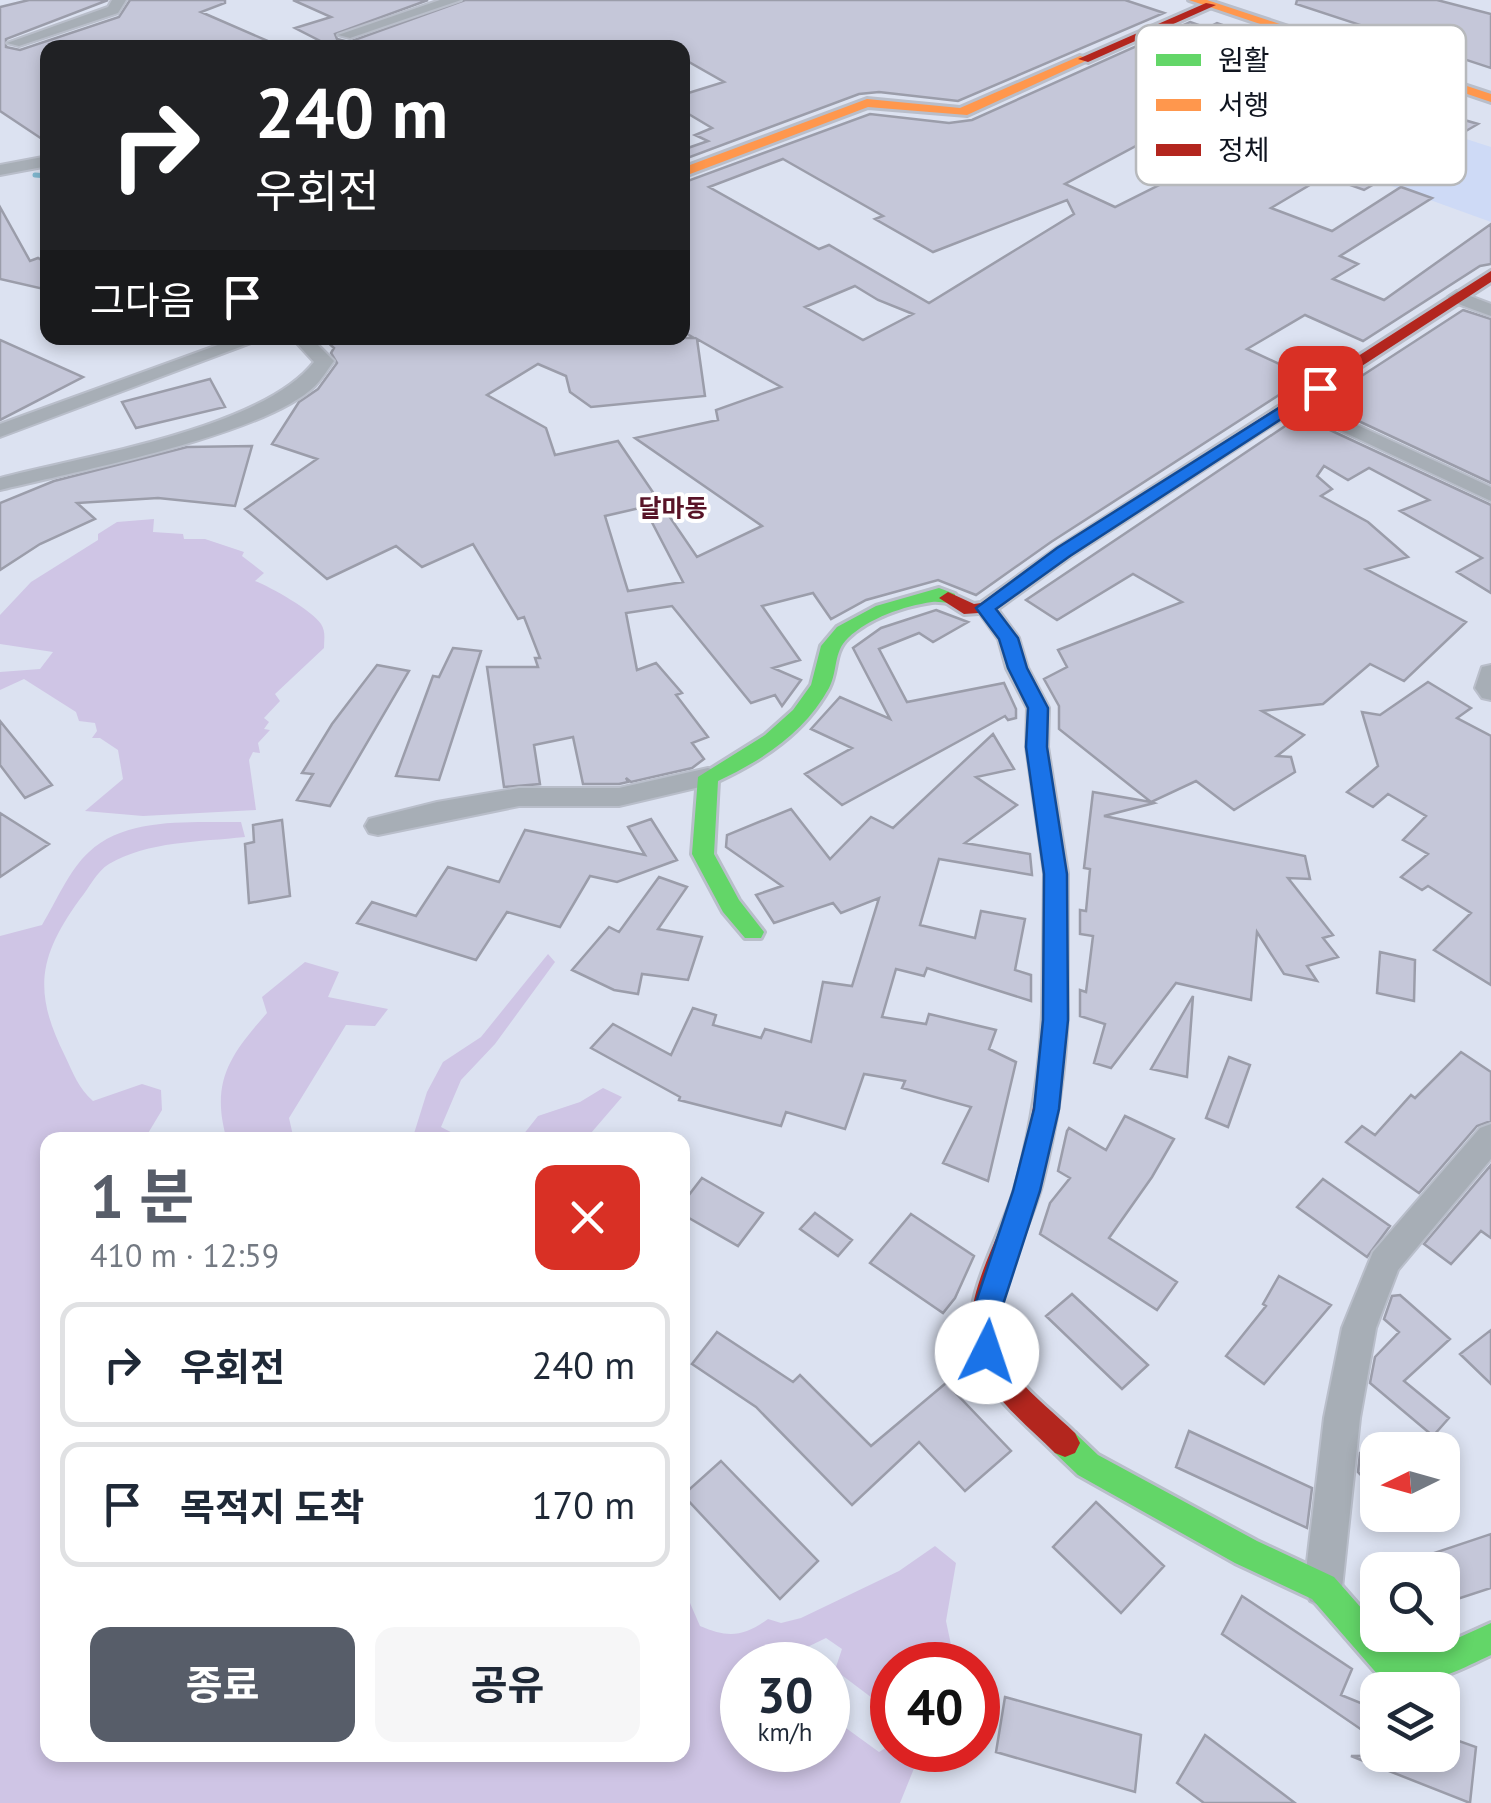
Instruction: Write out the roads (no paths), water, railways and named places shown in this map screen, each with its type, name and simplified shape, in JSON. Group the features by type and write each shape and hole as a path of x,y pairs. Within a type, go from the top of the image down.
{"street":[{"path":"14,43 113,10 118,0"},
{"path":"346,35 454,0"},
{"path":"1153,25 1203,2 1272,25"},
{"path":"690,170 866,103 889,102 930,114 962,112 1136,33"},
{"path":"1466,90 1491,98"},
{"path":"0,170 40,162"},
{"path":"378,826 519,797 619,797 708,777 752,757 821,685 828,651 836,639 884,612 939,594 971,610 986,608 1064,552 1491,275"},
{"path":"1458,297 1491,310"},
{"path":"0,431 235,345"},
{"path":"0,484 174,440 290,397 320,375 324,361 308,345"},
{"path":"1297,403 1491,495"},
{"path":"986,608 1008,638 1038,708 1037,747 1056,874 1056,1020 1046,1109 1026,1191 984,1320 987,1352 1014,1392 1088,1465 1199,1527 1323,1588 1390,1665 1430,1666 1491,1638"},
{"path":"1491,674 1491,692"},
{"path":"708,777 703,854 731,906 753,932"},
{"path":"1323,1588 1342,1418 1359,1328 1384,1262 1491,1136"}],"waterway":[{"path":"35,175 40,175"}],"district":[{"name":"달마동","path":"673,508"}]}
